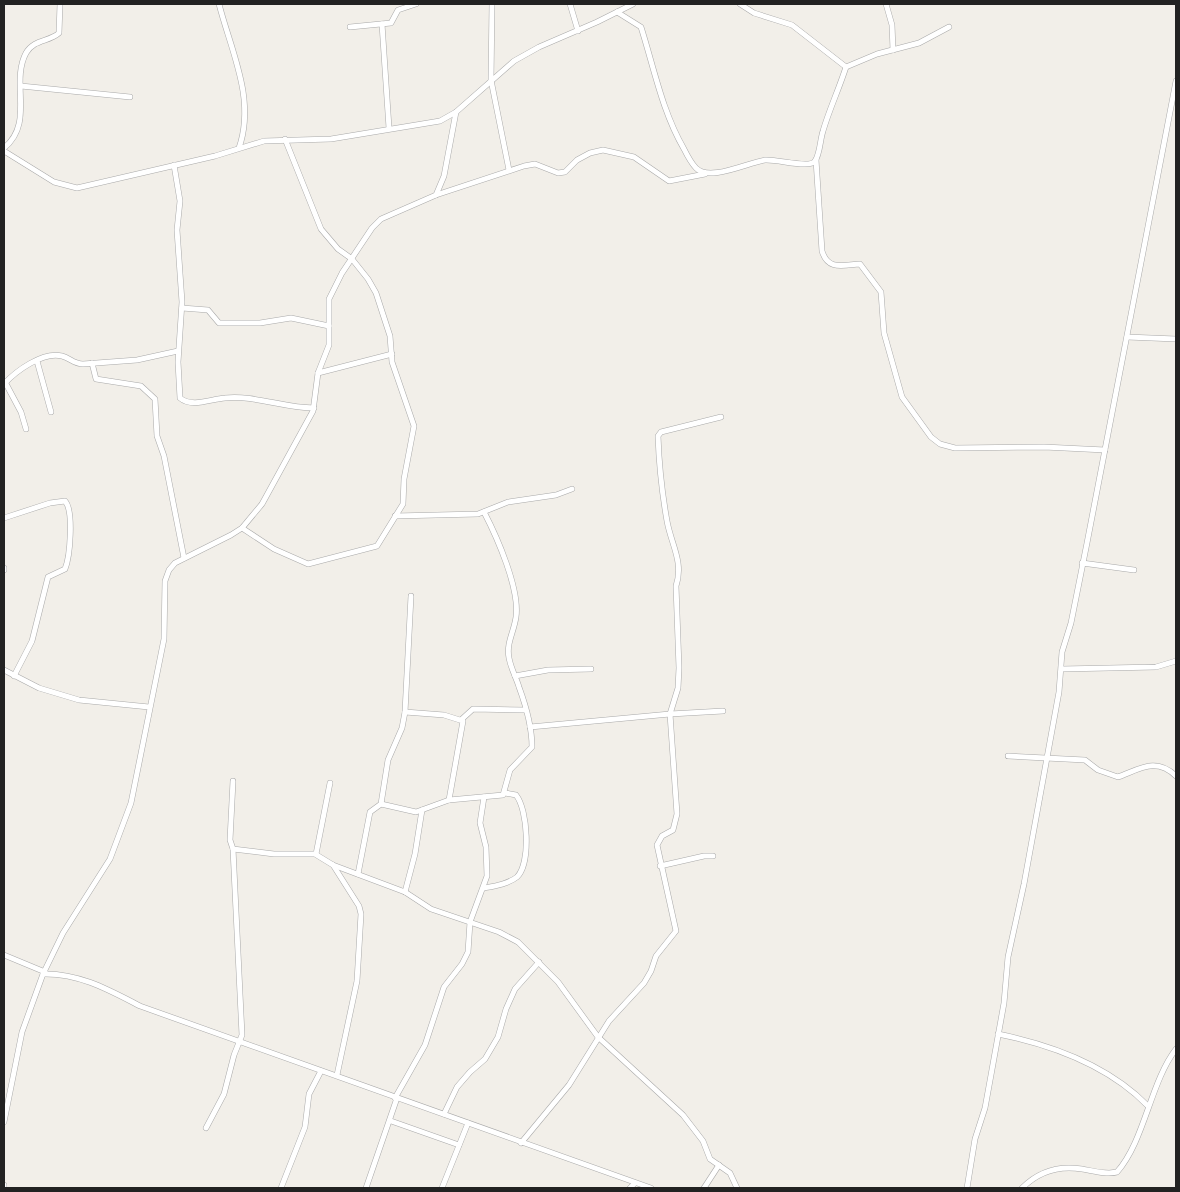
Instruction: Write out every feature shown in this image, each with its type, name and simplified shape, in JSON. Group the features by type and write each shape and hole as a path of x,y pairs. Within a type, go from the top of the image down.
{"street":[{"path":"60,4 59,33 39,41 26,52 22,64 18,125 10,143 4,150 54,182 77,188 215,156 239,148 285,139 331,139 440,121 456,112 514,61 539,46 578,31 633,4"},
{"path":"219,4 243,92 246,117 239,148"},
{"path":"350,27 392,22 398,10 416,4"},
{"path":"492,4 491,80 509,170"},
{"path":"570,4 578,31"},
{"path":"740,4 754,13 792,25 846,67"},
{"path":"886,4 892,25 893,50"},
{"path":"617,12 641,27 661,97 676,135 695,167 708,174"},
{"path":"382,24 389,128"},
{"path":"949,27 919,43 878,54 846,67 823,131 816,160 824,260 828,264 838,266 860,264 878,286 881,292 884,333 902,397 931,437 940,444 954,448 1028,446 1105,450"},
{"path":"967,1188 975,1139 985,1108 998,1034 1008,957 1048,758 1062,669 1062,652 1071,623 1176,81"},
{"path":"21,86 130,97"},
{"path":"436,195 444,176 456,112"},
{"path":"242,528 288,557 302,563 312,564 377,546 403,504 404,479 414,430 392,362 385,318 376,293 368,278 352,259 338,249 321,228 285,139"},
{"path":"4,1122 22,1032 44,973 52,953 110,859 120,837 131,803 164,639 165,581 173,565 242,528 262,504 295,441 310,419 314,408 318,372 329,345 329,299 342,273 372,228 381,219 436,195 509,170 535,164 558,173 564,172 577,160 590,153 603,150 634,157 669,181 715,174 740,165 768,160 783,160 808,166 816,160"},
{"path":"174,165 180,201 177,230 182,308 178,351 178,390 180,398 202,402 225,398 248,398 294,407 314,408"},
{"path":"182,308 208,310 219,323 260,323 299,318 329,326"},
{"path":"1127,336 1176,340"},
{"path":"26,429 21,412 4,383 20,368 60,355 75,363 92,363 137,360 178,351"},
{"path":"318,372 392,354"},
{"path":"37,361 51,412"},
{"path":"92,363 96,379 135,384 155,399 157,436 164,456 184,558"},
{"path":"521,1143 568,1085 608,1021 644,983 651,971 656,956 676,931 660,866 658,840 673,830 677,814 670,714 678,688 676,586 680,575 675,547 667,524 658,436 661,432 721,417"},
{"path":"395,516 472,515 508,502 556,495 572,489"},
{"path":"4,518 50,502 64,501 68,505 70,529 68,563 65,570 48,577 32,641 14,676"},
{"path":"484,512 503,554 516,607 516,618 508,643 510,662 526,710 532,747 510,770 505,793"},
{"path":"1082,563 1134,570"},
{"path":"358,874 370,812 381,804 388,760 402,728 405,712 412,596"},
{"path":"1062,669 1156,667 1176,661"},
{"path":"515,676 548,670 591,669"},
{"path":"4,670 39,688 79,700 149,706"},
{"path":"462,719 472,710 526,710"},
{"path":"530,727 723,711"},
{"path":"405,712 444,715 462,719"},
{"path":"449,800 464,723 462,719"},
{"path":"1008,756 1085,760 1098,770 1118,776 1142,766 1156,764 1165,767 1176,776"},
{"path":"206,1128 224,1094 238,1041 242,1035 233,849 230,840 233,781"},
{"path":"316,854 330,784"},
{"path":"381,804 409,812 422,810 449,800 500,796 505,793 516,795 519,800 526,837 522,868 511,881 484,888"},
{"path":"366,1188 391,1121 396,1098 425,1045 444,987 466,958 470,922 487,876 486,847 480,823 484,797"},
{"path":"405,892 415,854 422,810"},
{"path":"233,849 274,854 316,854 333,865 405,892 431,909 499,932 518,942 558,982 598,1037 683,1115 700,1135 710,1159 730,1173 738,1188"},
{"path":"660,866 704,856 713,856"},
{"path":"333,865 359,906 361,914 357,981 336,1075"},
{"path":"4,955 44,973 78,978 104,988 140,1006 651,1188"},
{"path":"444,1114 458,1087 470,1072 485,1059 498,1038 506,1009 515,989 539,962"},
{"path":"998,1034 1035,1042 1099,1069 1134,1093 1148,1106"},
{"path":"1022,1188 1037,1175 1054,1169 1068,1167 1103,1173 1117,1172 1132,1146 1148,1106 1176,1049"},
{"path":"280,1188 305,1127 310,1094 321,1072"},
{"path":"391,1121 459,1145"},
{"path":"442,1188 468,1123"},
{"path":"704,1188 719,1165"},
{"path":"630,1188 635,1183"}]}
